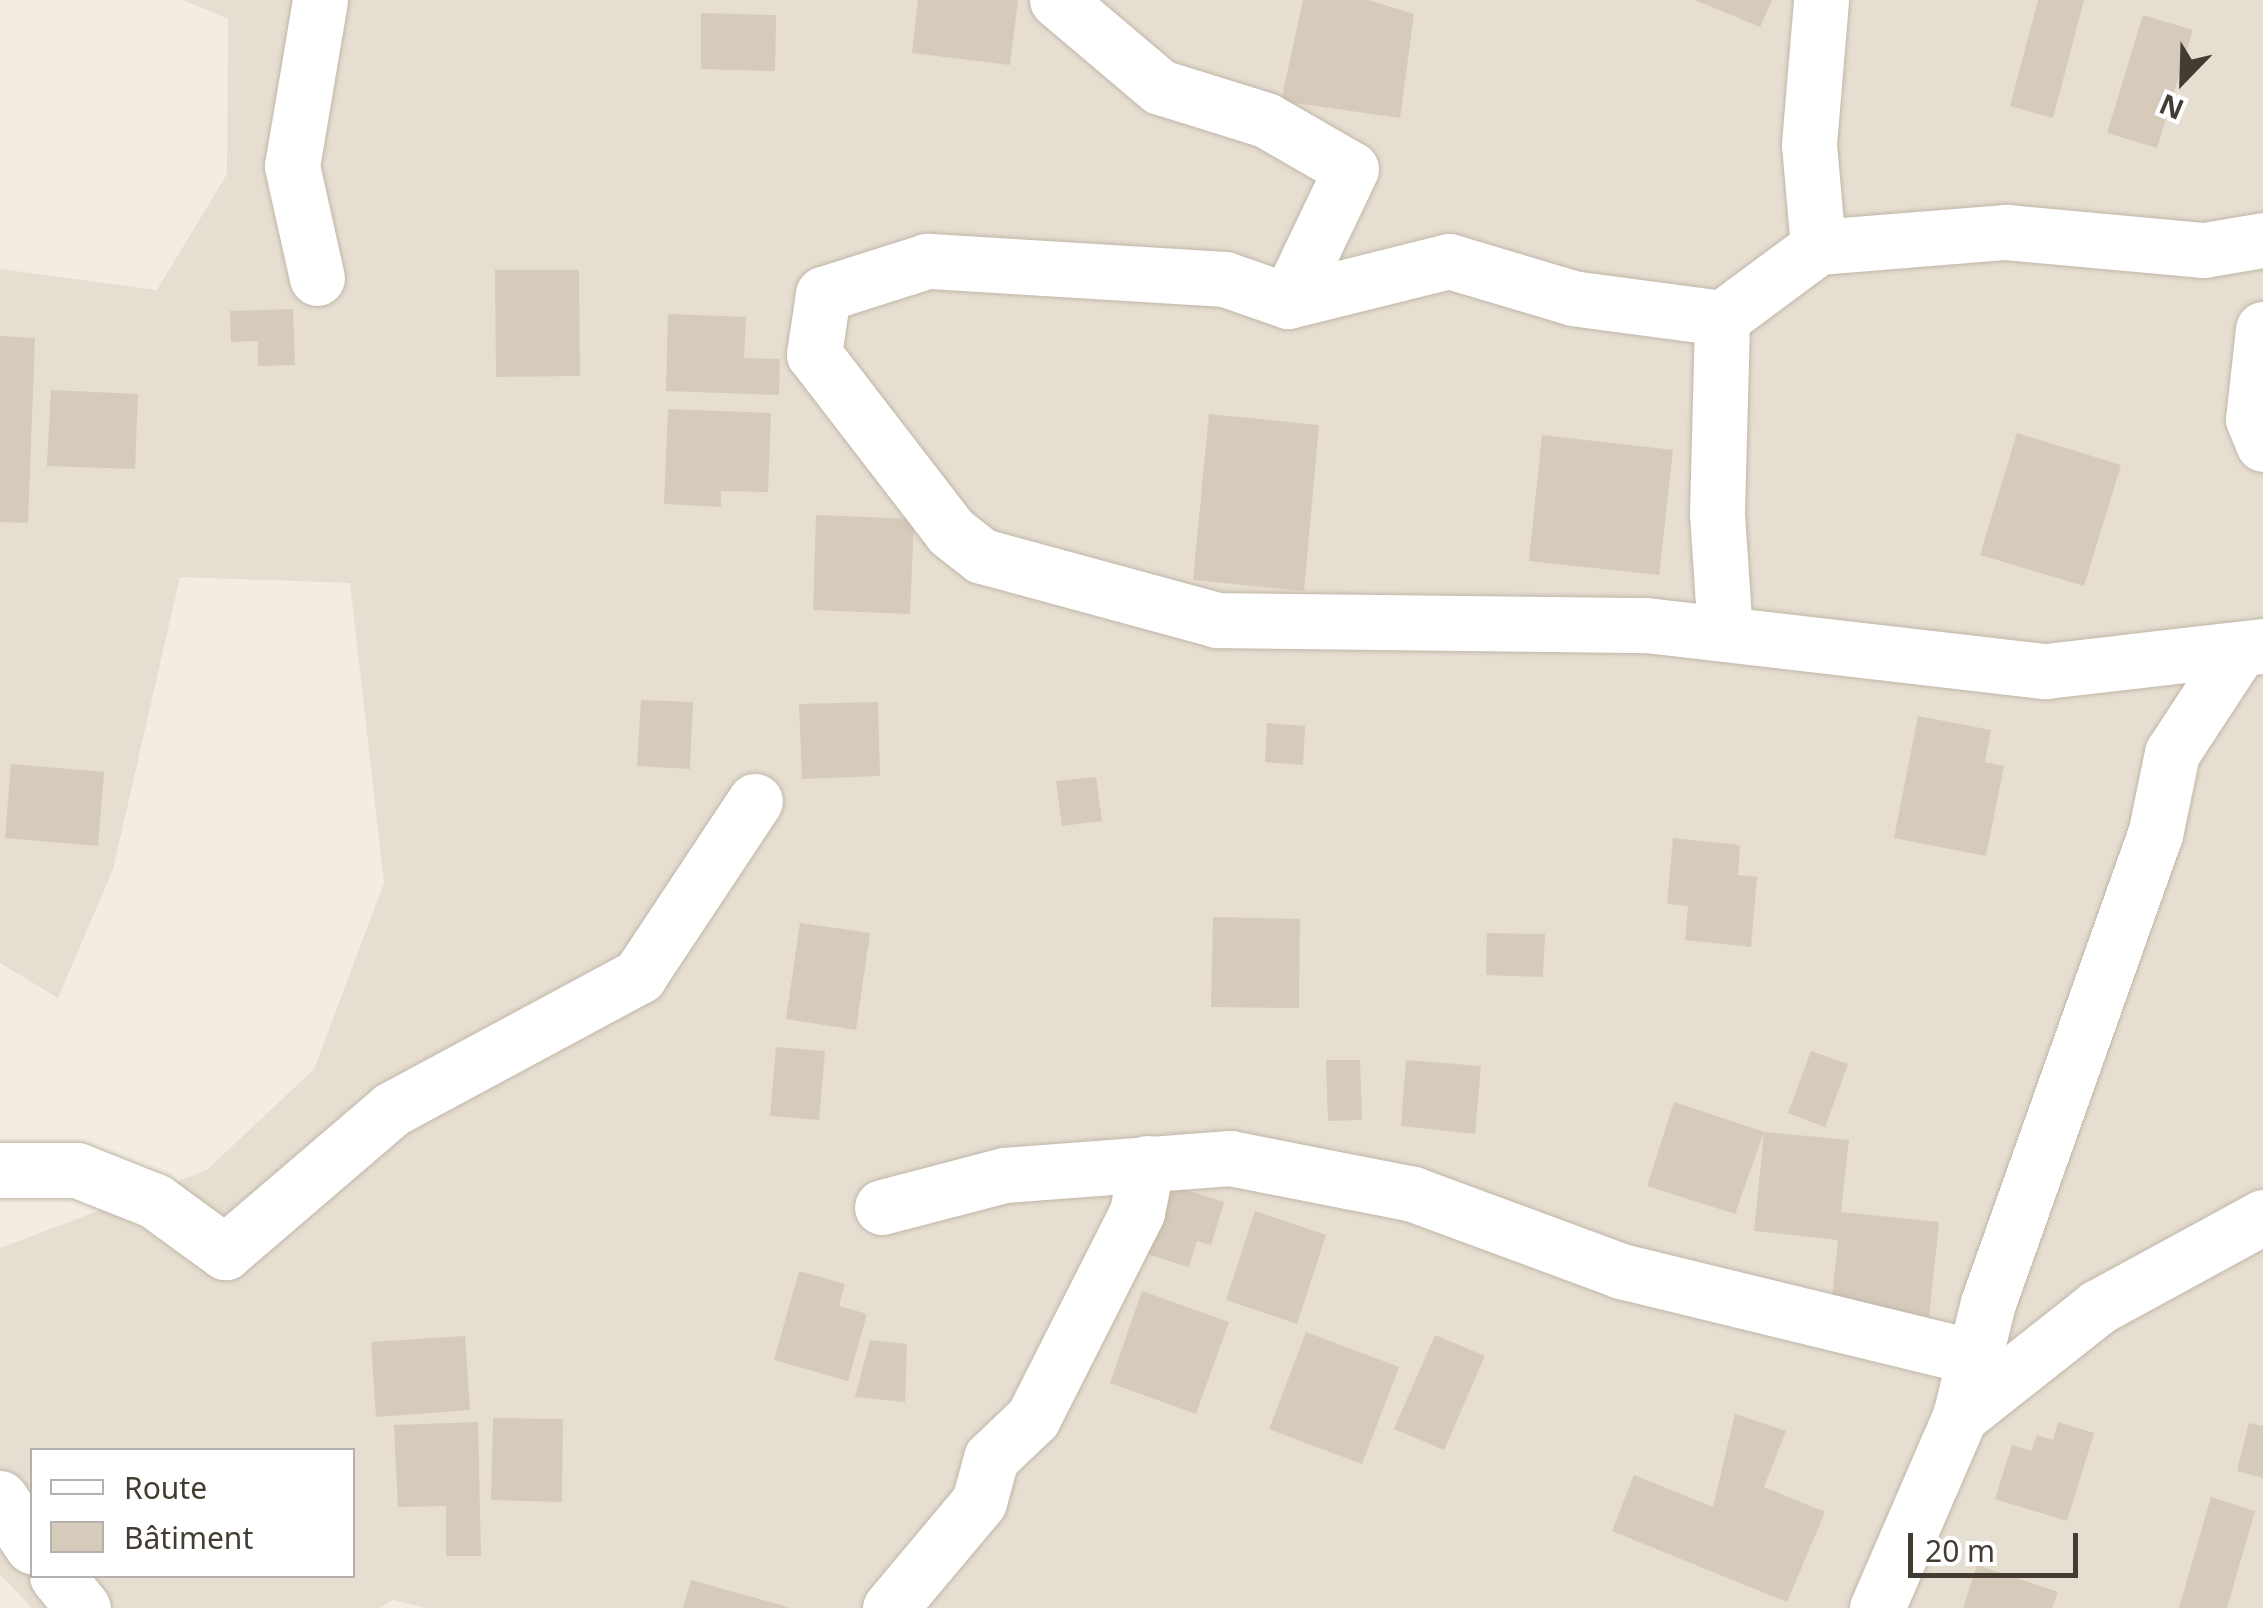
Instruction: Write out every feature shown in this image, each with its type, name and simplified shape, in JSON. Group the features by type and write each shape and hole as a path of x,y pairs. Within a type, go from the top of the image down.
{"street":[{"path":"317,278 292,166 320,0"},
{"path":"1057,0 1160,87 1266,120 1352,169 1288,301"},
{"path":"1818,247 1809,144 1821,0"},
{"path":"2252,647 2046,671 1725,634 1217,620 982,556 951,532 814,354 823,294 927,262 1225,279 1288,301 1450,261 1573,298 1722,318 1818,247 2006,232 2204,250 2263,240"},
{"path":"1722,318 1716,512 1725,634"},
{"path":"2263,329 2253,418 2263,444"},
{"path":"1877,1608 1960,1416 1974,1357 2155,835 2172,753 2252,647"},
{"path":"0,1170 77,1170 155,1201 225,1252 392,1109 639,976 755,801"},
{"path":"882,1206 1004,1175 1230,1158 1413,1194 1622,1271 1974,1357"},
{"path":"890,1608 979,1502 992,1458 1052,1385 1136,1212 1147,1163"},
{"path":"1960,1416 2098,1306 2263,1217"},
{"path":"58,1578 83,1608"}],"shaded area":[{"path":"183,0 2263,0 2263,1608 425,1608 393,1600 379,1608 32,1608 0,1574 0,1248 207,1170 314,1069 384,883 350,583 180,577 113,869 58,998 0,963 0,269 157,290 227,174 228,19"}],"building":[{"path":"918,0 1018,0 1010,65 912,53"},
{"path":"1303,0 1368,0 1414,14 1400,118 1281,101"},
{"path":"1695,0 1772,0 1760,27"},
{"path":"2038,0 2084,0 2053,118 2010,106"},
{"path":"701,13 776,15 775,71 701,69"},
{"path":"2143,15 2193,30 2157,148 2107,133"},
{"path":"495,270 579,270 580,376 496,377"},
{"path":"293,309 295,365 258,366 258,341 231,342 230,311"},
{"path":"668,314 746,317 744,358 780,359 779,395 666,391"},
{"path":"0,336 35,338 28,523 0,522"},
{"path":"51,390 138,394 135,469 47,466"},
{"path":"668,409 771,413 768,492 721,491 721,507 664,504"},
{"path":"1209,414 1319,425 1304,591 1193,580"},
{"path":"2017,433 2121,465 2084,586 1980,555"},
{"path":"1542,435 1673,450 1659,575 1529,561"},
{"path":"816,515 914,519 910,614 813,610"},
{"path":"641,700 693,702 690,769 637,766"},
{"path":"878,702 880,776 802,779 799,704"},
{"path":"1918,716 1991,730 1985,762 2004,766 1986,856 1894,838"},
{"path":"1267,723 1305,726 1303,765 1265,762"},
{"path":"11,764 104,772 98,846 5,838"},
{"path":"1096,777 1102,821 1062,826 1056,781"},
{"path":"1673,838 1740,845 1738,875 1757,877 1751,947 1685,940 1688,906 1667,904"},
{"path":"1213,917 1300,919 1299,1008 1211,1007"},
{"path":"800,923 870,933 856,1030 786,1019"},
{"path":"1487,933 1545,934 1543,977 1486,975"},
{"path":"776,1047 825,1051 819,1120 770,1116"},
{"path":"1811,1051 1848,1064 1825,1127 1788,1113"},
{"path":"1326,1060 1360,1060 1362,1120 1328,1121"},
{"path":"1406,1060 1481,1066 1475,1134 1401,1126"},
{"path":"1674,1102 1764,1132 1735,1214 1647,1186"},
{"path":"1764,1132 1849,1140 1841,1212 1939,1222 1928,1328 1830,1318 1838,1240 1754,1231"},
{"path":"1164,1183 1224,1202 1211,1245 1197,1241 1189,1267 1143,1253"},
{"path":"1255,1211 1326,1235 1297,1324 1226,1300"},
{"path":"799,1271 845,1284 839,1306 867,1314 848,1381 774,1360"},
{"path":"1142,1291 1229,1322 1196,1414 1110,1383"},
{"path":"1306,1332 1399,1367 1362,1464 1269,1429"},
{"path":"1435,1335 1485,1356 1444,1450 1394,1429"},
{"path":"465,1336 470,1410 376,1417 371,1342"},
{"path":"870,1340 907,1344 905,1402 855,1397"},
{"path":"1735,1414 1786,1431 1764,1487 1825,1512 1787,1602 1612,1531 1634,1475 1713,1507"},
{"path":"493,1418 563,1419 562,1502 491,1500"},
{"path":"478,1422 481,1556 446,1556 446,1506 398,1507 394,1425"},
{"path":"2058,1422 2094,1433 2067,1521 1995,1499 2012,1445 2031,1451 2037,1435 2053,1440"},
{"path":"2249,1423 2263,1426 2263,1478 2237,1471"},
{"path":"2211,1497 2255,1511 2227,1608 2179,1608"},
{"path":"1977,1565 2058,1592 2052,1608 1963,1608"},
{"path":"691,1580 788,1607 683,1608"}]}
